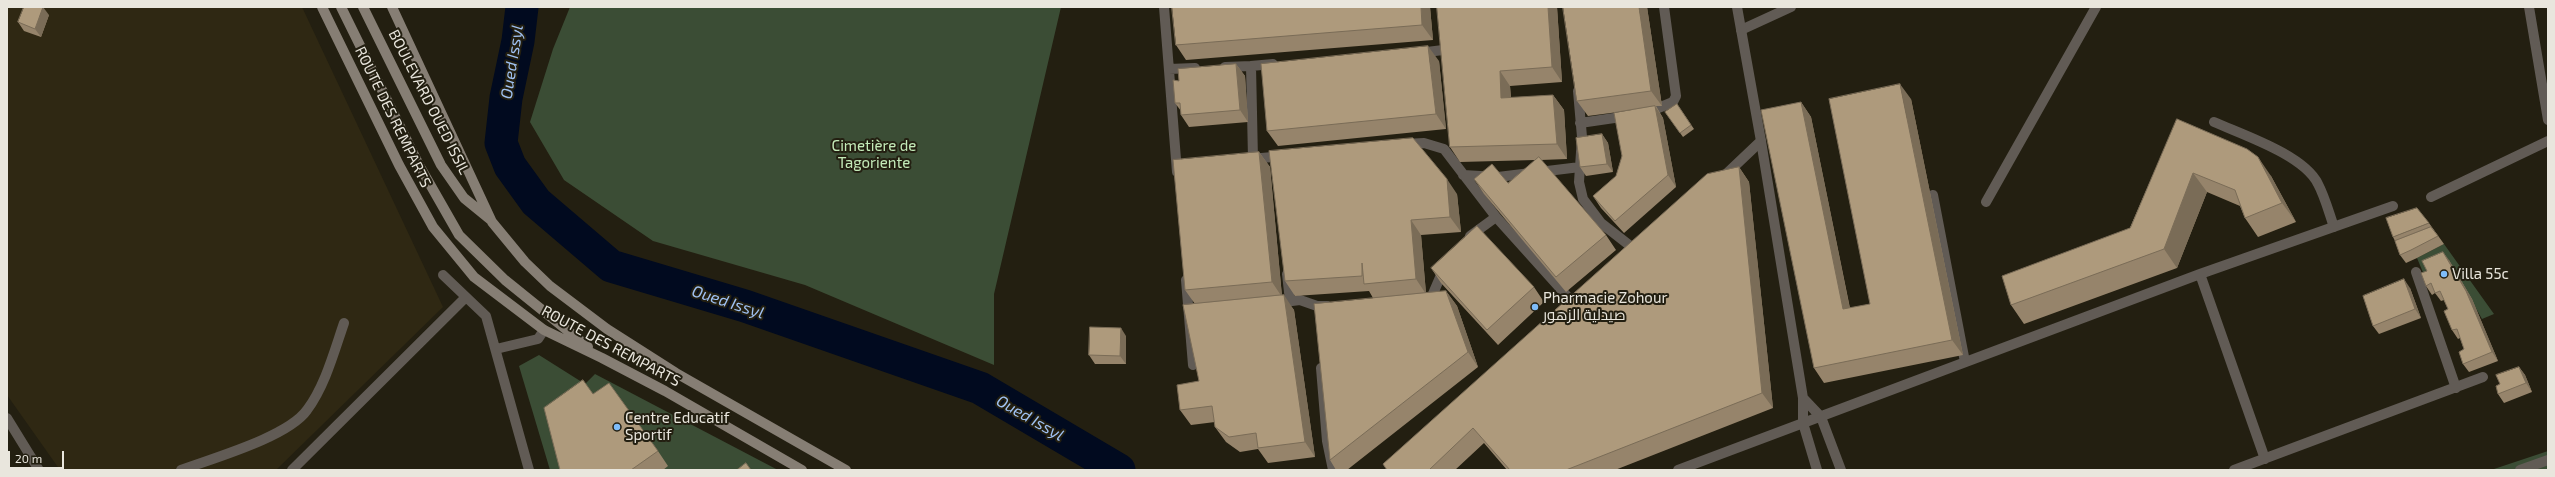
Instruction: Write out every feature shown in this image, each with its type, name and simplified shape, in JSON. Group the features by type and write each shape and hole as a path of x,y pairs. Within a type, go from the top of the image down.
{"main road":[{"name":"ROUTE DES REMPARTS","path":"322,7 399,165 433,228 474,277 544,330 602,358 802,470"},
{"path":"341,7 419,165 459,235 505,280 602,358"},
{"name":"BOULEVARD OUED ISSIL","path":"363,7 441,165 464,198 492,222"},
{"name":"ROUTE DES REMPARTS","path":"392,7 492,222 525,262 550,286 586,315 676,373 846,470"}],"street":[{"path":"1164,7 1169,69 1180,164 1178,180"},
{"path":"1580,123 1649,112 1673,102 1676,96 1664,7"},
{"path":"1737,7 1761,140 1803,398 1803,423 1817,470"},
{"path":"1741,30 1791,7"},
{"path":"1986,202 2096,7"},
{"path":"2529,7 2548,120"},
{"path":"1405,54 1443,50"},
{"path":"1169,69 1251,66 1282,63"},
{"path":"1251,66 1253,159"},
{"path":"1577,79 1580,123 1580,192 1589,209 1601,223 1635,255 1649,242"},
{"path":"2214,122 2279,152 2311,173 2318,184 2334,227"},
{"path":"1716,183 1761,140"},
{"path":"2431,196 2548,140"},
{"path":"1397,145 1424,143 1437,145 1450,155 1463,175 1496,217 1579,304 1566,315"},
{"path":"1272,156 1274,172"},
{"path":"1239,160 1272,156 1292,156"},
{"path":"1463,175 1498,177 1580,167"},
{"path":"1933,195 1965,362"},
{"path":"1678,470 2200,274 2393,206"},
{"path":"1462,243 1496,217"},
{"path":"1418,307 1427,304 1432,298 1449,257"},
{"path":"1285,263 1290,301"},
{"path":"1185,272 1193,315 1193,365"},
{"path":"2416,272 2456,388"},
{"path":"2200,274 2265,459"},
{"path":"443,275 486,316 529,470"},
{"path":"292,470 466,297"},
{"path":"1267,303 1300,300 1317,310 1338,306"},
{"path":"181,470 271,435 298,420 307,410 324,376 344,323"},
{"path":"496,349 538,339 544,330"},
{"path":"1320,361 1327,441 1333,470"},
{"path":"2234,470 2483,377"},
{"path":"1803,398 1821,416 1841,470"},
{"path":"7,418 39,470"},
{"path":"2520,470 2548,460"}],"shaded area":[{"path":"7,7 302,7 443,307 276,470 60,470 7,395"}],"green space":[{"name":"Cimetière de Tagoriente","path":"570,7 1061,7 994,294 994,365 805,285 653,241 564,180 530,122 553,49"},
{"path":"2444,244 2494,314 2482,319 2449,260 2427,282 2417,258"},
{"name":"Centre Educatif Sportif","path":"539,355 585,384 595,374 778,470 550,470 519,366"},
{"path":"2548,451 2548,470 2491,470"}],"building":[{"path":"24,7 43,7 35,29 18,22"},
{"path":"1172,7 1421,7 1422,25 1176,45"},
{"path":"1437,7 1548,7 1552,67 1500,71 1501,98 1553,95 1557,144 1450,147"},
{"path":"1563,7 1639,7 1651,91 1577,101"},
{"path":"1428,46 1436,114 1267,131 1261,64"},
{"path":"1236,64 1240,110 1181,115 1180,103 1175,103 1173,80 1179,81 1178,69"},
{"path":"1900,84 1952,340 1814,368 1761,110 1801,102 1843,309 1870,304 1829,99"},
{"path":"1677,104 1691,125 1680,133 1665,112"},
{"path":"1655,106 1668,175 1615,221 1593,196 1616,176 1622,156 1614,113"},
{"path":"2177,119 2247,149 2258,157 2282,203 2245,218 2235,190 2193,173 2164,249 2011,305 2002,276 2130,228"},
{"path":"1602,134 1607,164 1580,167 1576,138"},
{"path":"1413,138 1447,179 1450,217 1411,220 1416,279 1364,284 1362,263 1362,276 1285,281 1269,151"},
{"path":"1259,152 1272,282 1185,290 1173,160"},
{"path":"1539,157 1606,235 1556,277 1474,179 1492,164 1508,183"},
{"path":"1739,167 1762,393 1566,470 1510,470 1473,428 1429,470 1387,470 1383,464 1707,174"},
{"path":"2417,208 2429,223 2393,237 2386,218"},
{"path":"1477,226 1534,287 1487,330 1431,268"},
{"path":"2431,227 2438,236 2400,255 2395,241"},
{"path":"2443,252 2466,291 2492,352 2463,364 2459,352 2464,349 2457,329 2452,330 2444,311 2448,309 2440,291 2435,293 2431,283 2426,286 2421,273 2427,271 2422,261"},
{"path":"2404,279 2415,309 2373,326 2363,296"},
{"path":"1446,291 1468,352 1330,460 1314,304"},
{"path":"1284,295 1305,442 1258,448 1256,433 1229,437 1215,427 1212,406 1180,410 1177,385 1199,381 1183,305"},
{"path":"1090,327 1121,328 1120,356 1089,355"},
{"path":"2519,367 2526,383 2498,394 2496,386 2500,384 2496,375"},
{"path":"583,380 593,394 609,383 658,451 631,470 560,470 544,408"},
{"path":"746,463 751,470 737,470"}],"waterway":[{"name":"Oued Issyl","path":"522,7 518,41 506,98 501,143 510,166 536,202 611,266 745,306 980,388 1119,470"}],"place":[{"name":"Villa 55c","path":"2444,274"},
{"name":"Pharmacie Zohour صيدلية الزهور","path":"1535,307"},
{"name":"Centre Educatif Sportif","path":"617,427"}]}
